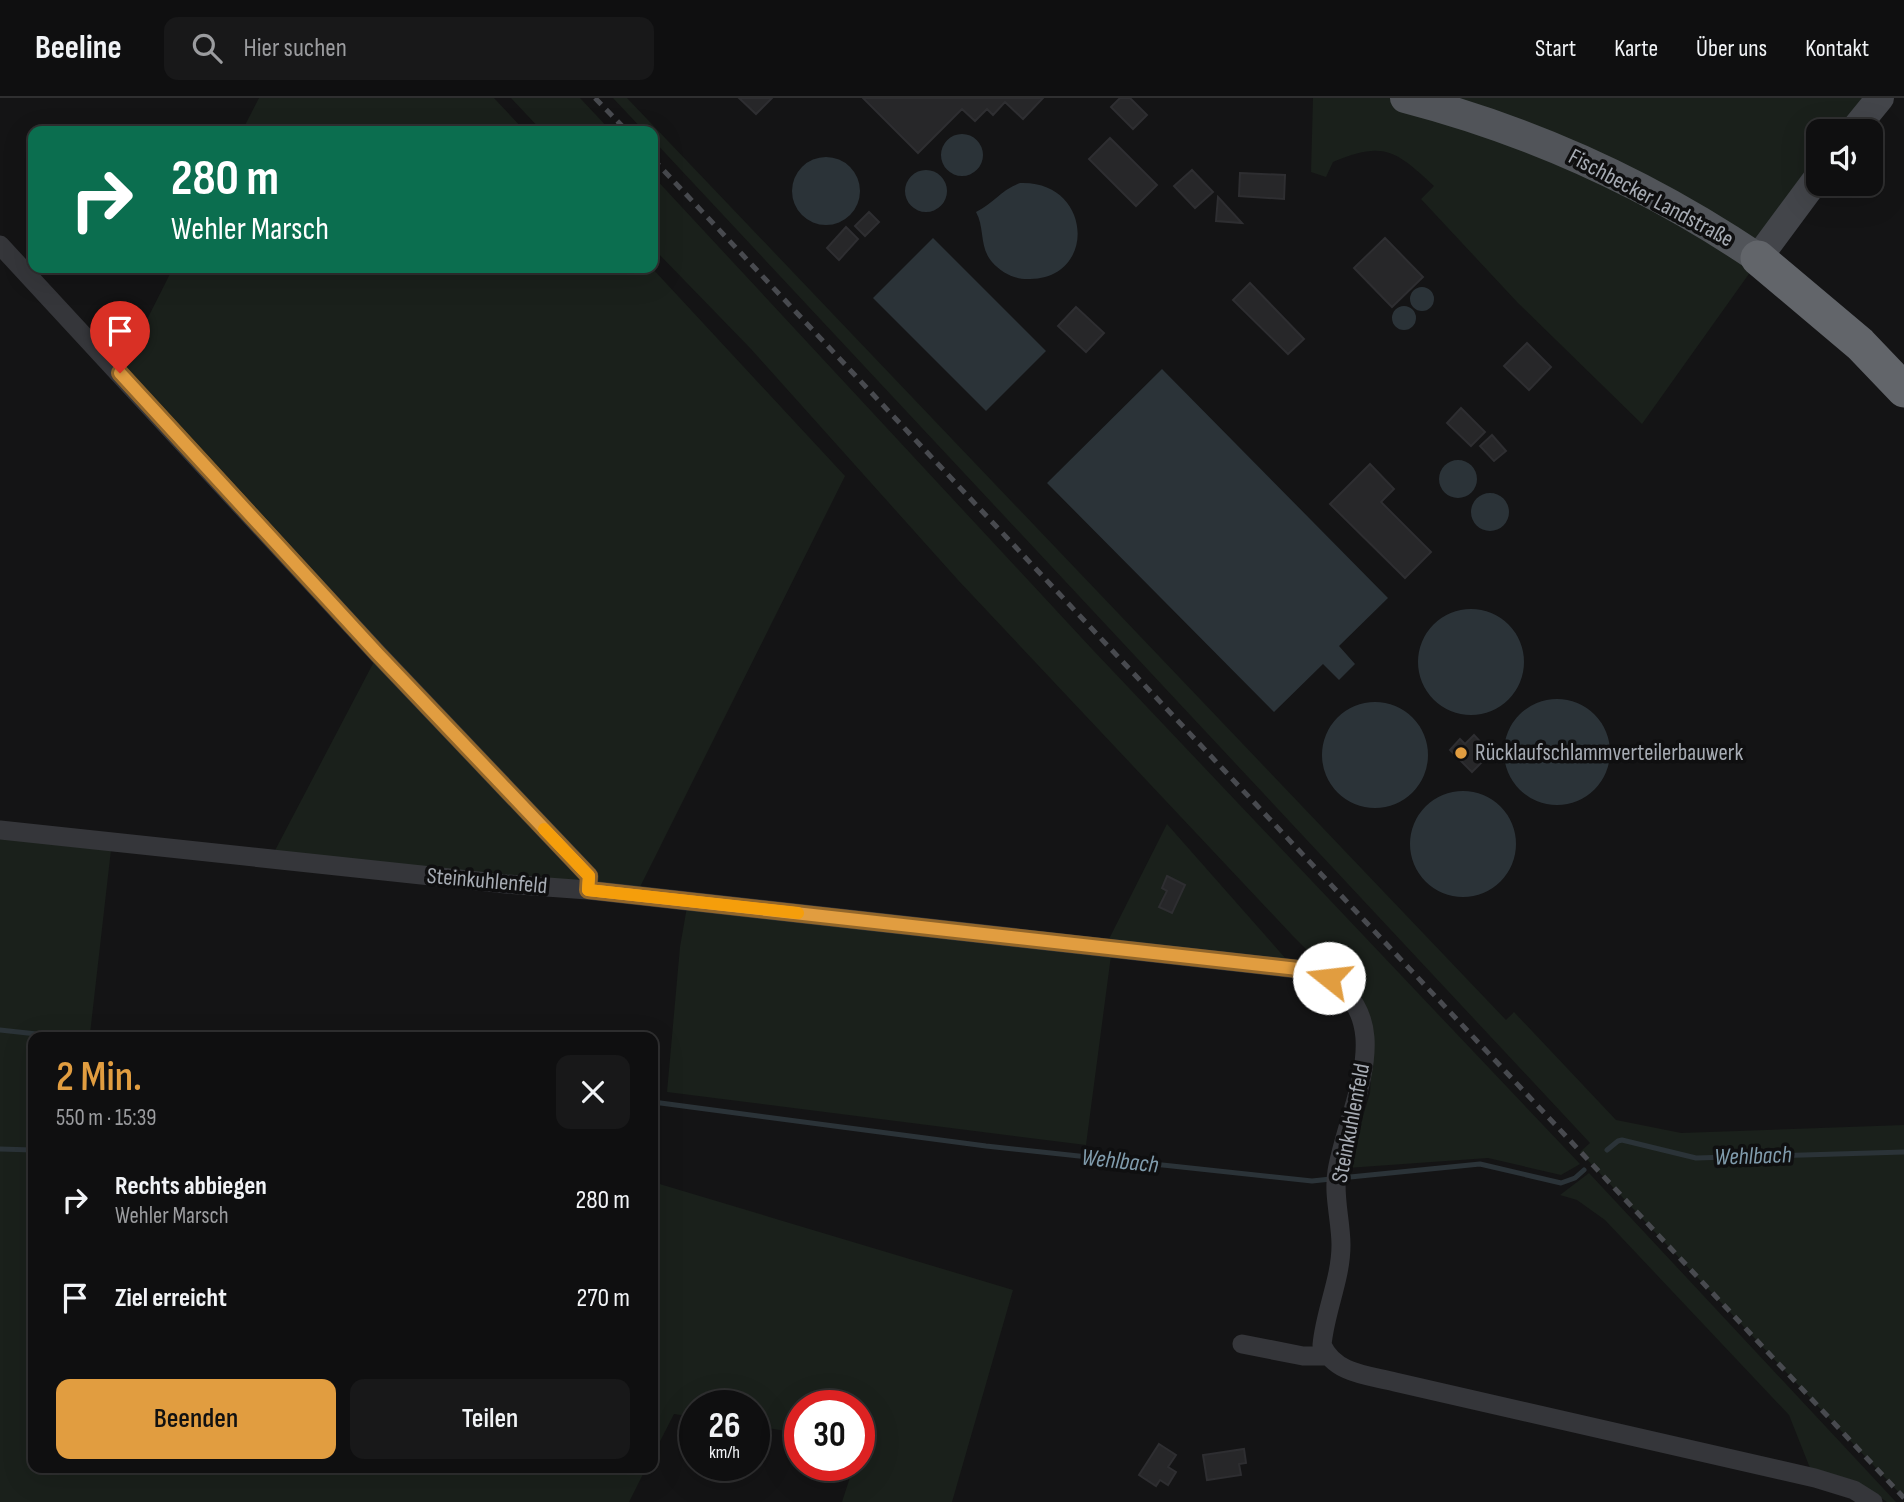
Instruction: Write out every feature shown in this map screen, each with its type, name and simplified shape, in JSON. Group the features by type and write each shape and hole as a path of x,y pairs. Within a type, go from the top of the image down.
{"highway":[{"path":"1758,258 1860,344 1904,390"}],"main road":[{"name":"Fischbecker Landstraße","path":"1405,98 1439,107 1571,153 1671,204 1758,258"}],"street":[{"path":"1863,119 1880,98"},
{"name":"Fischbecker Landstraße","path":"1758,258 1806,193"},
{"path":"0,245 378,654 589,876 588,890"},
{"name":"Steinkuhlenfeld","path":"0,830 492,883 588,890 1315,971 1345,990 1357,1006 1364,1040 1360,1092 1337,1180 1341,1245 1323,1333 1322,1345 1327,1356"},
{"path":"1242,1344 1303,1356 1327,1356 1334,1364 1350,1371 1815,1478 1854,1490 1873,1502"}],"shaded area":[{"path":"259,98 494,98 520,126 245,126"},
{"path":"511,98 580,98 606,126 537,126"},
{"path":"613,98 627,98 654,126 639,126"},
{"path":"1313,98 1880,98 1863,119 1806,119 1806,194 1642,424 1518,303 1421,199 1434,186 1409,164 1398,157 1377,151 1333,162 1326,177 1311,172"},
{"path":"658,131 1506,1020 1514,1012 1616,1120 1681,1133 1904,1125 1904,1498 1580,1152 1590,1143 658,145"},
{"path":"962,134 977,140 983,155 977,170 962,176 947,170 941,155 947,140"},
{"path":"819,157 833,157 845,162 855,172 860,191 855,210 845,220 833,225 819,225 807,220 797,210 792,198 792,184 797,172 807,162"},
{"path":"926,170 941,176 947,191 941,206 926,212 911,206 905,191 911,176"},
{"path":"658,181 1092,649 1580,1164 1561,1175 1488,1158 1347,1168 1370,1093 1373,1034 1368,1010 1349,983 1317,960 1292,935 958,580 751,349 658,253"},
{"path":"1020,183 1044,186 1062,197 1073,212 1078,230 1076,247 1067,263 1052,274 1030,279 1014,277 992,262 985,250 976,212"},
{"path":"933,238 1046,351 986,411 873,298"},
{"path":"170,273 657,273 845,476 636,895 270,860 378,654 120,373"},
{"path":"1422,287 1433,294 1434,299 1427,310 1422,311 1411,304 1410,299 1417,288"},
{"path":"1404,306 1415,313 1416,318 1409,329 1404,330 1393,323 1392,318 1399,307"},
{"path":"1162,369 1388,598 1339,646 1355,664 1339,680 1323,664 1274,712 1047,483"},
{"path":"1458,460 1471,466 1477,479 1471,492 1458,498 1445,492 1439,479 1445,466"},
{"path":"1490,493 1503,499 1509,512 1503,525 1490,531 1477,525 1471,512 1477,499"},
{"path":"1471,609 1491,613 1509,624 1520,642 1524,662 1520,682 1509,700 1491,711 1471,715 1451,711 1433,700 1422,682 1418,662 1422,642 1433,624 1451,613"},
{"path":"1557,699 1577,703 1595,714 1606,732 1610,752 1606,772 1595,790 1577,801 1557,805 1537,801 1519,790 1508,772 1504,752 1508,732 1519,714 1537,703"},
{"path":"1375,702 1395,706 1413,717 1424,735 1428,755 1424,775 1413,793 1395,804 1375,808 1355,804 1337,793 1326,775 1322,755 1326,735 1337,717 1355,706"},
{"path":"1463,791 1483,795 1501,806 1512,824 1516,844 1512,864 1501,882 1483,893 1463,897 1443,893 1425,882 1414,864 1410,844 1414,824 1425,806 1443,795"},
{"path":"1167,824 1286,959 1109,939"},
{"path":"0,830 112,841 90,1032 28,1032 28,1473 644,1473 629,1502 0,1502"},
{"path":"688,901 1112,948 1086,1145 667,1092 680,947"},
{"path":"1589,1173 1896,1502 1887,1502 1856,1481 1810,1468 1789,1415 1605,1220 1577,1200 1560,1195"},
{"path":"658,1184 1013,1290 952,1502 842,1502 849,1481 875,1481 875,1390 784,1390 784,1431 770,1428 770,1390 679,1390 679,1415 674,1414 658,1445"}],"building":[{"path":"739,98 772,98 756,114"},
{"path":"863,98 1043,98 1023,119 1005,102 993,115 987,109 975,121 962,109 918,153"},
{"path":"1120,98 1130,98 1147,115 1133,129 1111,107"},
{"path":"1110,138 1157,185 1136,206 1089,159"},
{"path":"1192,170 1213,192 1195,208 1174,186"},
{"path":"1240,173 1285,175 1284,199 1239,196"},
{"path":"1218,197 1242,223 1216,221"},
{"path":"869,212 879,222 865,236 855,226"},
{"path":"846,227 858,239 839,260 827,248"},
{"path":"1385,238 1423,277 1392,307 1354,268"},
{"path":"1250,283 1304,339 1288,354 1233,300"},
{"path":"1076,307 1104,333 1086,352 1058,326"},
{"path":"1527,343 1551,367 1529,390 1504,366"},
{"path":"1461,408 1485,432 1471,446 1447,423"},
{"path":"1492,435 1506,451 1494,461 1480,446"},
{"path":"1370,464 1394,489 1381,502 1431,552 1405,578 1330,504"},
{"name":"Rücklaufschlammverteilerbauwerk","path":"1474,735 1485,747 1477,755 1483,761 1472,772 1450,750 1460,739 1465,744"},
{"path":"1167,876 1185,885 1172,913 1159,907 1167,891 1162,888"},
{"path":"1159,1444 1176,1455 1168,1467 1176,1472 1168,1485 1160,1480 1156,1486 1139,1475"},
{"path":"1244,1449 1246,1463 1239,1464 1241,1475 1207,1480 1203,1455"}],"waterway":[{"path":"0,1030 28,1033"},
{"name":"Wehlbach","path":"658,1103 986,1146 1312,1181 1331,1179"},
{"name":"Wehlbach","path":"1607,1150 1622,1140 1696,1158 1904,1152"},
{"name":"Wehlbach","path":"0,1149 28,1150"},
{"name":"Wehlbach","path":"1340,1178 1480,1164 1561,1183 1575,1178 1584,1170"}],"railway":[{"path":"595,98 622,126"},
{"path":"658,164 1904,1498"}],"slow traffic":[{"path":"544,829 589,876 588,890 798,913"}],"place":[{"name":"Rücklaufschlammverteilerbauwerk","path":"1461,753"}],"route":[{"path":"120,373 378,654 589,876 588,890 1315,971 1329,978"}]}
